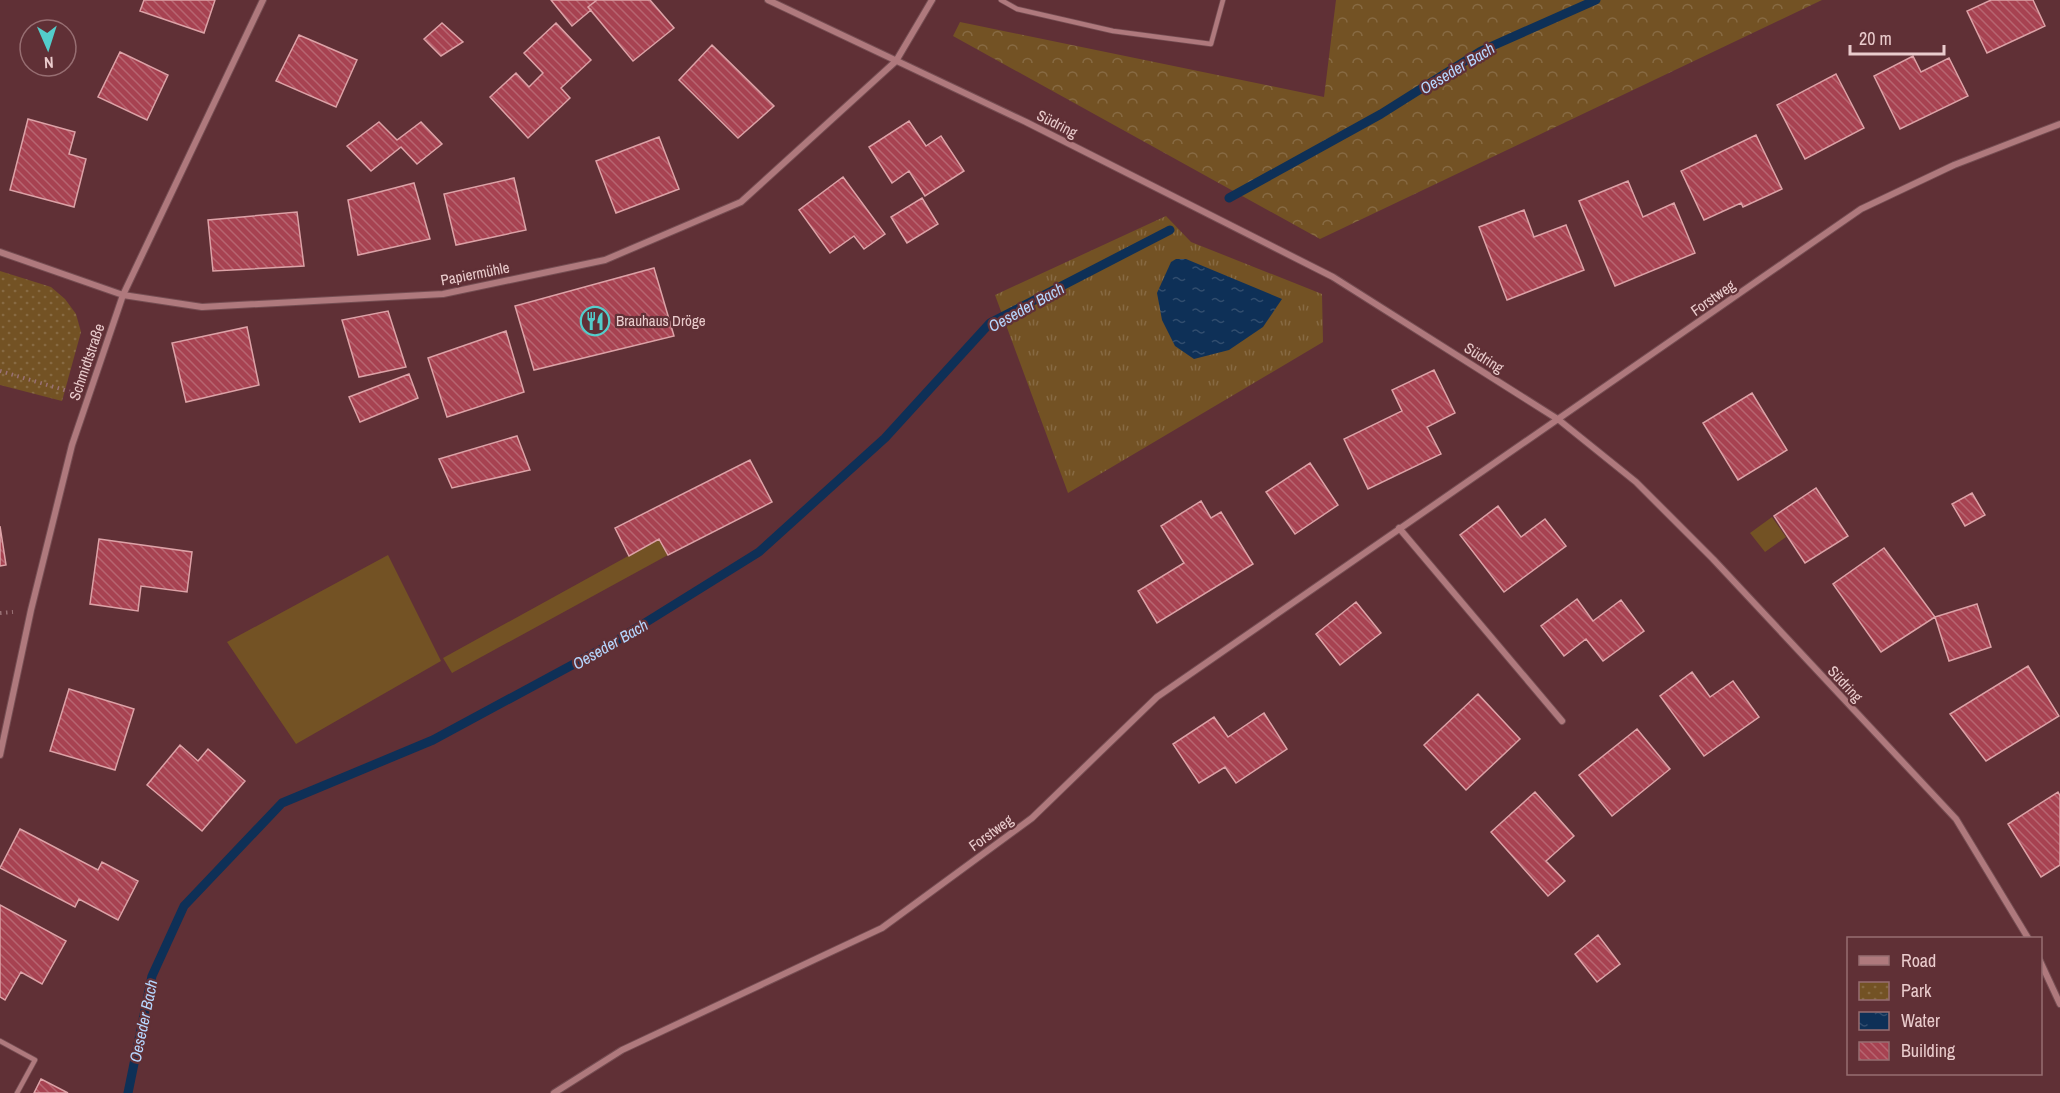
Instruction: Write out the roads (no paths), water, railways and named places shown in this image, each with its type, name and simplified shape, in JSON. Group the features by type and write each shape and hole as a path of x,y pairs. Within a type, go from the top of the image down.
{"street":[{"name":"Schmidtstraße","path":"0,755 31,610 72,445 123,295 263,0"},
{"name":"Südring","path":"768,0 1026,122 1333,277 1559,420 1636,482 1713,559 1956,819 2027,937"},
{"name":"Papiermühle","path":"0,252 123,295 202,308 443,294 605,260 741,202 896,61 932,0"},
{"name":"Forstweg","path":"554,1093 622,1050 882,928 1032,818 1157,697 1861,209 1954,165 2060,124"},
{"path":"1399,528 1562,721"},
{"path":"2042,965 2060,1004"}],"lane":[{"path":"1001,0 1017,9 1113,31 1211,44 1223,0"},
{"path":"0,1041 35,1060 17,1093"}],"water":[{"path":"1176,259 1186,259 1282,299 1263,327 1229,350 1194,359 1175,346 1162,320 1157,293 1171,262"}],"waterway":[{"name":"Oeseder Bach","path":"1229,198 1381,114 1481,51 1596,0"},
{"name":"Oeseder Bach","path":"128,1093 152,976 184,906 282,803 433,740 611,644 759,552 885,438 990,323 1170,230"}],"place":[{"name":"Brauhaus Dröge","path":"595,321"}]}
